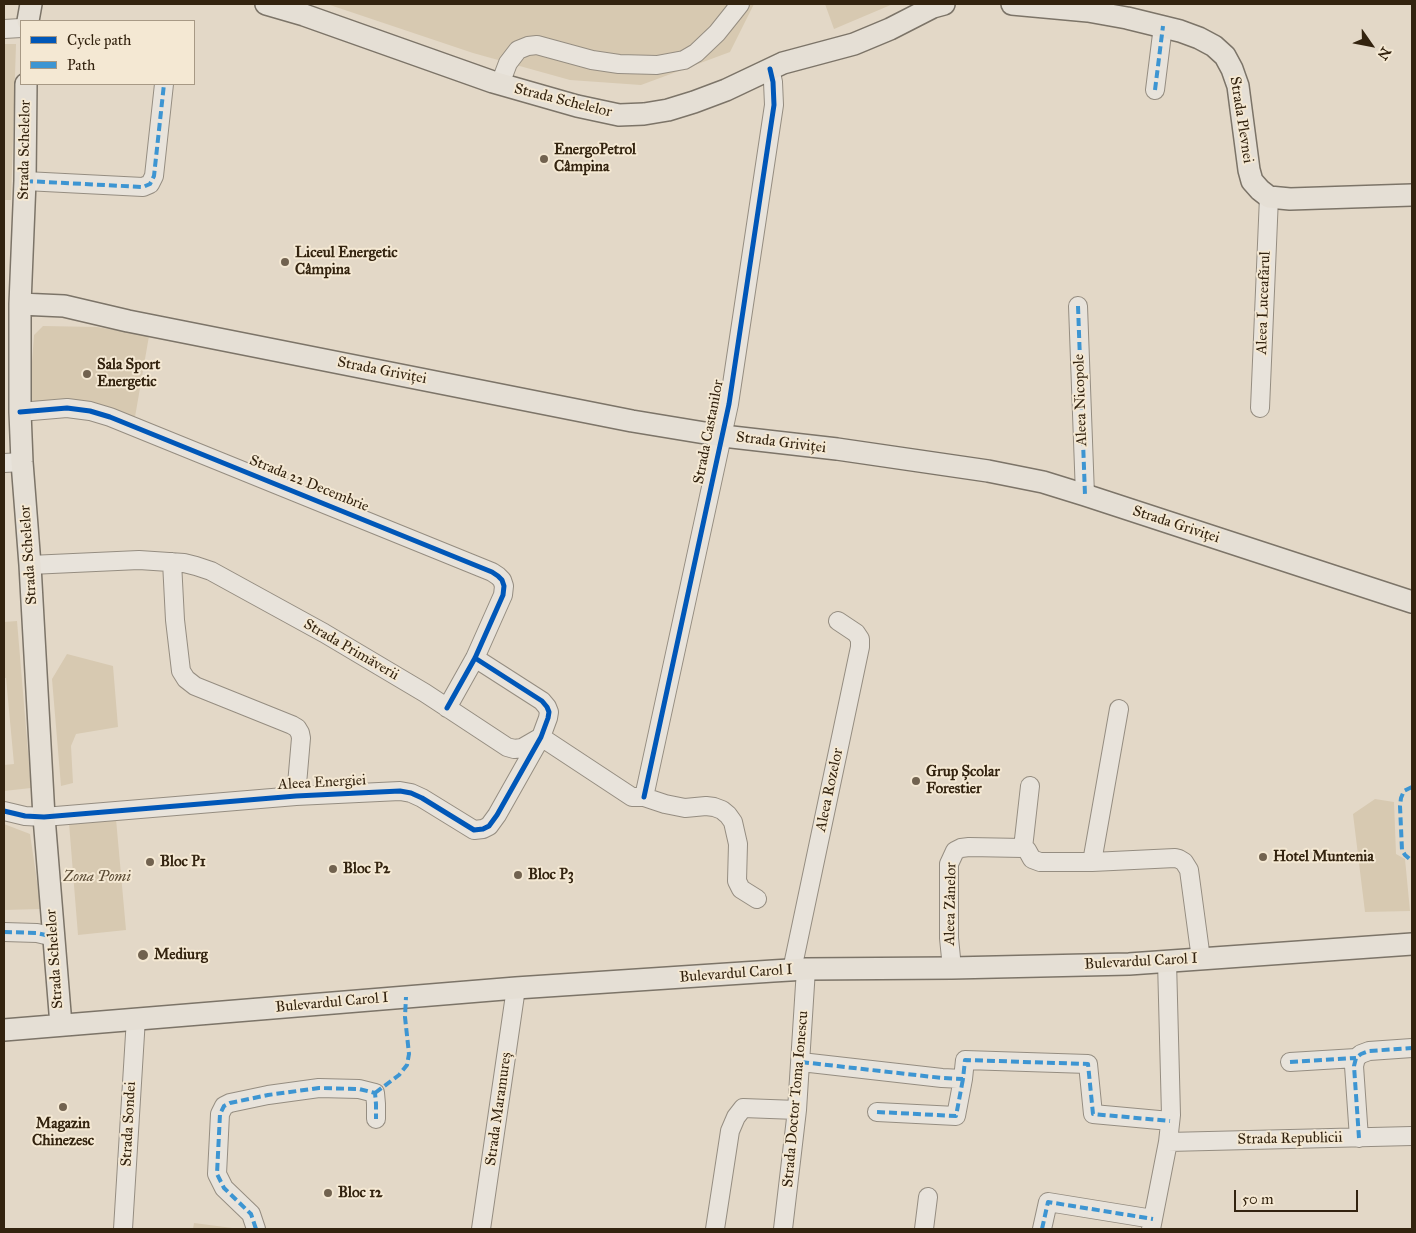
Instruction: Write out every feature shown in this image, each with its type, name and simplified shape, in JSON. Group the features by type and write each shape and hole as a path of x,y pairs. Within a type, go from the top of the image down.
{"main road":[{"path":"28,20 31,4"},
{"name":"Strada Schelelor","path":"266,4 304,15 500,84 620,115 668,110 694,102 798,58 854,44 890,29 933,7 944,4"},
{"name":"Strada Plevnei","path":"1012,4 1127,18 1163,26 1199,38 1214,46 1224,56 1232,69 1238,86 1252,181 1269,197"},
{"name":"Strada Schelelor","path":"26,85 25,181 20,304 20,412 13,462 30,565 44,817 60,1025"},
{"path":"1269,197 1290,199 1412,195"},
{"name":"Strada Griviței","path":"20,304 64,306 128,321 632,422 988,471 1042,482 1412,602"},
{"name":"Bulevardul Carol I","path":"4,1030 516,988 799,970 952,968 1168,961 1412,944"}],"street":[{"path":"500,84 508,63 513,56 518,50 528,46 563,51 592,60 619,64 657,65 684,60 696,53 717,33 740,4"},
{"path":"1155,90 1163,26"},
{"path":"4,29 20,28"},
{"name":"Strada Castanilor","path":"644,797 729,404 774,105 773,82 770,69"},
{"path":"25,181 143,187 150,184 154,176 164,85"},
{"name":"Aleea Luceafărul","path":"1260,408 1269,197"},
{"name":"Aleea Nicopole","path":"1078,306 1085,495"},
{"name":"Strada 22 Decembrie","path":"20,412 67,408 90,411 110,417 492,572 502,580 504,586 503,595 475,658 447,708"},
{"name":"Strada Primăverii","path":"30,565 139,560 172,562 211,571 324,633 447,708 500,743 514,749 522,748 541,737"},
{"path":"172,562 175,620 181,671 186,679 195,686 297,728 301,738 296,796"},
{"name":"Aleea Rozelor","path":"799,970 860,647 860,639 856,633 838,621"},
{"path":"475,658 547,707 549,712 548,718 541,737 628,795 644,797 685,808 714,807 728,815 733,822 738,844 737,881 742,889 757,899"},
{"path":"1092,862 1119,709"},
{"name":"Aleea Energiei","path":"4,811 25,816 44,817 296,796 400,791 412,793 422,798 474,830 483,829 489,826 497,815 541,737"},
{"path":"1030,786 1024,848 1032,859 1040,862 1092,862 1175,858 1184,862 1188,870 1201,959"},
{"name":"Aleea Zânelor","path":"952,968 949,938 949,864 955,851 969,847 1024,848"},
{"path":"4,932 37,933 54,936"},
{"path":"1042,1229 1048,1202 1152,1224 1168,1142 1170,1122 1168,961"},
{"name":"Strada Doctor Toma Ionescu","path":"783,1229 801,1062 799,970"},
{"name":"Strada Maramureș","path":"482,1229 516,988"},
{"name":"Strada Sondei","path":"123,1229 136,1018"},
{"path":"1290,1062 1356,1058 1369,1051 1412,1048"},
{"path":"1356,1058 1354,1066 1359,1138"},
{"path":"877,1112 956,1116 965,1060 1088,1064 1093,1114 1170,1122"},
{"path":"801,1062 963,1079"},
{"path":"256,1229 251,1214 224,1188 217,1174 220,1114 224,1106 268,1095 319,1088 359,1089 375,1093 376,1119"},
{"path":"715,1229 730,1131 736,1117 743,1108 797,1110"},
{"name":"Strada Republicii","path":"1168,1142 1412,1136"},
{"path":"924,1229 928,1197"}],"green space":[{"path":"327,4 754,4 730,52 641,85 570,80 473,53"},
{"path":"825,4 893,4 834,29"},
{"path":"4,44 16,44 11,200 4,200"},
{"name":"Sala Sport Energetic","path":"43,326 97,327 149,336 135,417 84,407 29,403 34,335"},
{"path":"17,621 31,788 4,791 4,765 14,764 6,678 4,678 4,622"},
{"path":"67,654 113,666 118,727 76,734 71,746 73,783 61,786 52,679"},
{"path":"1375,799 1394,802 1396,854 1405,859 1410,911 1365,912 1353,814"},
{"name":"Zona Pomi","path":"116,819 126,930 78,935 69,823"},
{"path":"4,824 30,834 41,909 4,910"},
{"path":"194,1223 240,1229 193,1229"}],"marked path":[{"path":"1155,90 1163,26"},
{"path":"25,181 143,187 150,184 154,176 164,85"},
{"path":"1078,306 1085,495"},
{"path":"1412,787 1404,791 1400,806 1402,850 1412,861"},
{"path":"4,932 37,933 54,937"},
{"path":"375,1093 399,1075 407,1065 409,1054 405,1017 406,997"},
{"path":"1359,1138 1354,1066 1356,1058 1369,1051 1412,1048"},
{"path":"1290,1062 1356,1058"},
{"path":"801,1062 963,1079 965,1060 1088,1064 1093,1114 1170,1121"},
{"path":"877,1112 956,1116 963,1079"},
{"path":"256,1229 251,1214 224,1188 217,1174 220,1114 224,1106 268,1095 319,1088 359,1089 375,1093 376,1119"},
{"path":"1042,1229 1048,1202 1153,1219"}],"cycle path":[{"path":"644,797 729,404 774,105 773,82 770,69"},
{"path":"20,412 67,408 90,411 110,417 498,576 504,586 503,595 475,658 447,708"},
{"path":"4,811 25,816 44,817 296,796 400,791 422,798 474,830 483,829 489,826 497,815 541,737 549,712 542,701 475,658"}],"place":[{"name":"EnergoPetrol Câmpina","path":"544,159"},
{"name":"Liceul Energetic Câmpina","path":"285,262"},
{"name":"Sala Sport Energetic","path":"87,374"},
{"name":"Grup Școlar Forestier","path":"916,781"},
{"name":"Hotel Muntenia","path":"1263,857"},
{"name":"Bloc P1","path":"150,862"},
{"name":"Bloc P2","path":"333,869"},
{"name":"Bloc P3","path":"518,875"},
{"name":"Mediurg","path":"143,955"},
{"name":"Magazin Chinezesc","path":"63,1107"},
{"name":"Bloc 12","path":"328,1193"}]}
